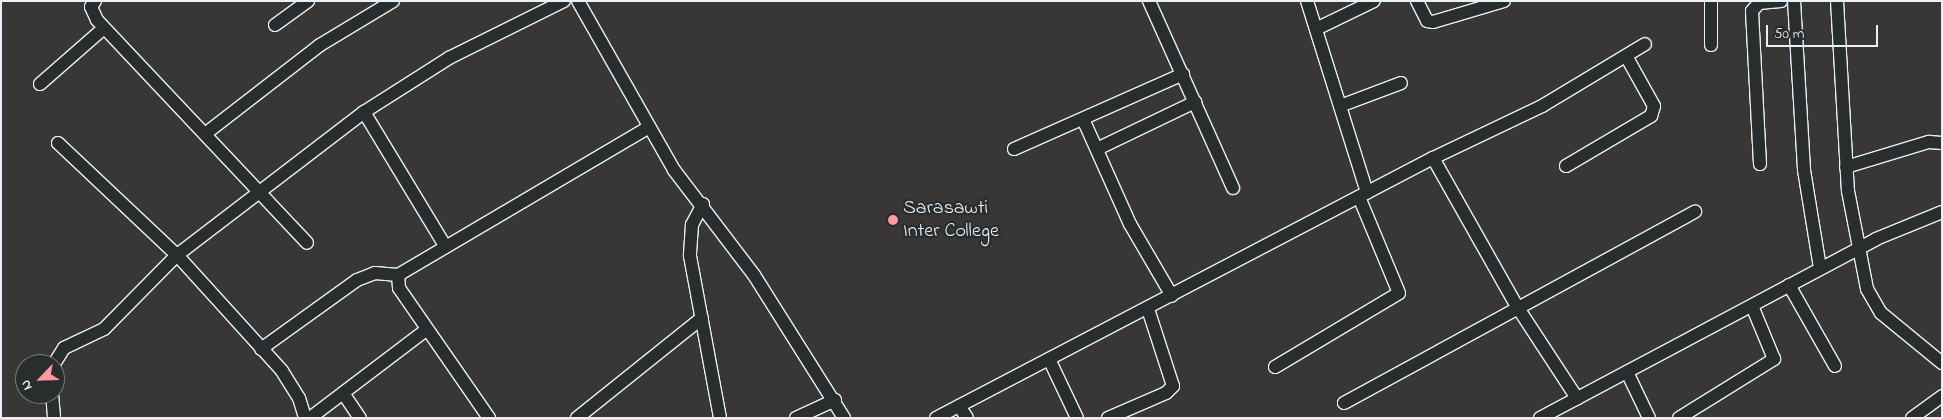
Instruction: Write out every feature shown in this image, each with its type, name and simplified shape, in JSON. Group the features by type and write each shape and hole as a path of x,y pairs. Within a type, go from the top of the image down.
{"street":[{"path":"95,1 92,13 104,28 307,243"},
{"path":"275,25 308,1"},
{"path":"205,134 320,45 393,1"},
{"path":"60,354 64,348 104,329 177,255 364,112 449,58 564,1"},
{"path":"578,1 674,170 703,204 835,400 844,418"},
{"path":"1149,1 1233,188"},
{"path":"1275,367 1399,293 1363,195 1340,106 1308,1"},
{"path":"1316,29 1374,1"},
{"path":"1418,1 1427,20 1433,22 1504,1"},
{"path":"1711,45 1712,1"},
{"path":"1760,164 1752,11 1758,3 1781,1"},
{"path":"1794,1 1804,170 1820,268"},
{"path":"1837,1 1846,167 1858,250 1867,289 1881,313 1942,363"},
{"path":"40,84 104,28"},
{"path":"936,418 1433,158 1542,106 1645,44"},
{"path":"1566,166 1652,116 1650,99 1626,56"},
{"path":"1014,149 1183,74"},
{"path":"1340,106 1401,83"},
{"path":"1097,149 1195,102"},
{"path":"364,112 445,246"},
{"path":"1083,119 1130,224 1172,296"},
{"path":"261,349 357,280 375,273 398,275 649,127"},
{"path":"1846,167 1929,142 1942,143"},
{"path":"58,143 177,255 293,386 306,418"},
{"path":"1433,158 1518,308 1577,398"},
{"path":"703,204 689,239 720,418"},
{"path":"1344,403 1695,212"},
{"path":"1540,418 1820,268 1942,212"},
{"path":"398,275 399,288 426,330 489,418"},
{"path":"1789,285 1835,366"},
{"path":"1679,418 1774,359 1752,306"},
{"path":"1108,418 1166,393 1173,386 1148,308"},
{"path":"577,418 702,318"},
{"path":"310,418 426,330"},
{"path":"1048,359 1077,418"},
{"path":"1627,372 1649,418"},
{"path":"343,393 360,418"},
{"path":"1912,418 1942,396"},
{"path":"796,418 835,400"},
{"path":"53,404 54,418"},
{"path":"959,406 967,418"}],"place":[{"name":"Sarasawti Inter College","path":"893,220"}]}
